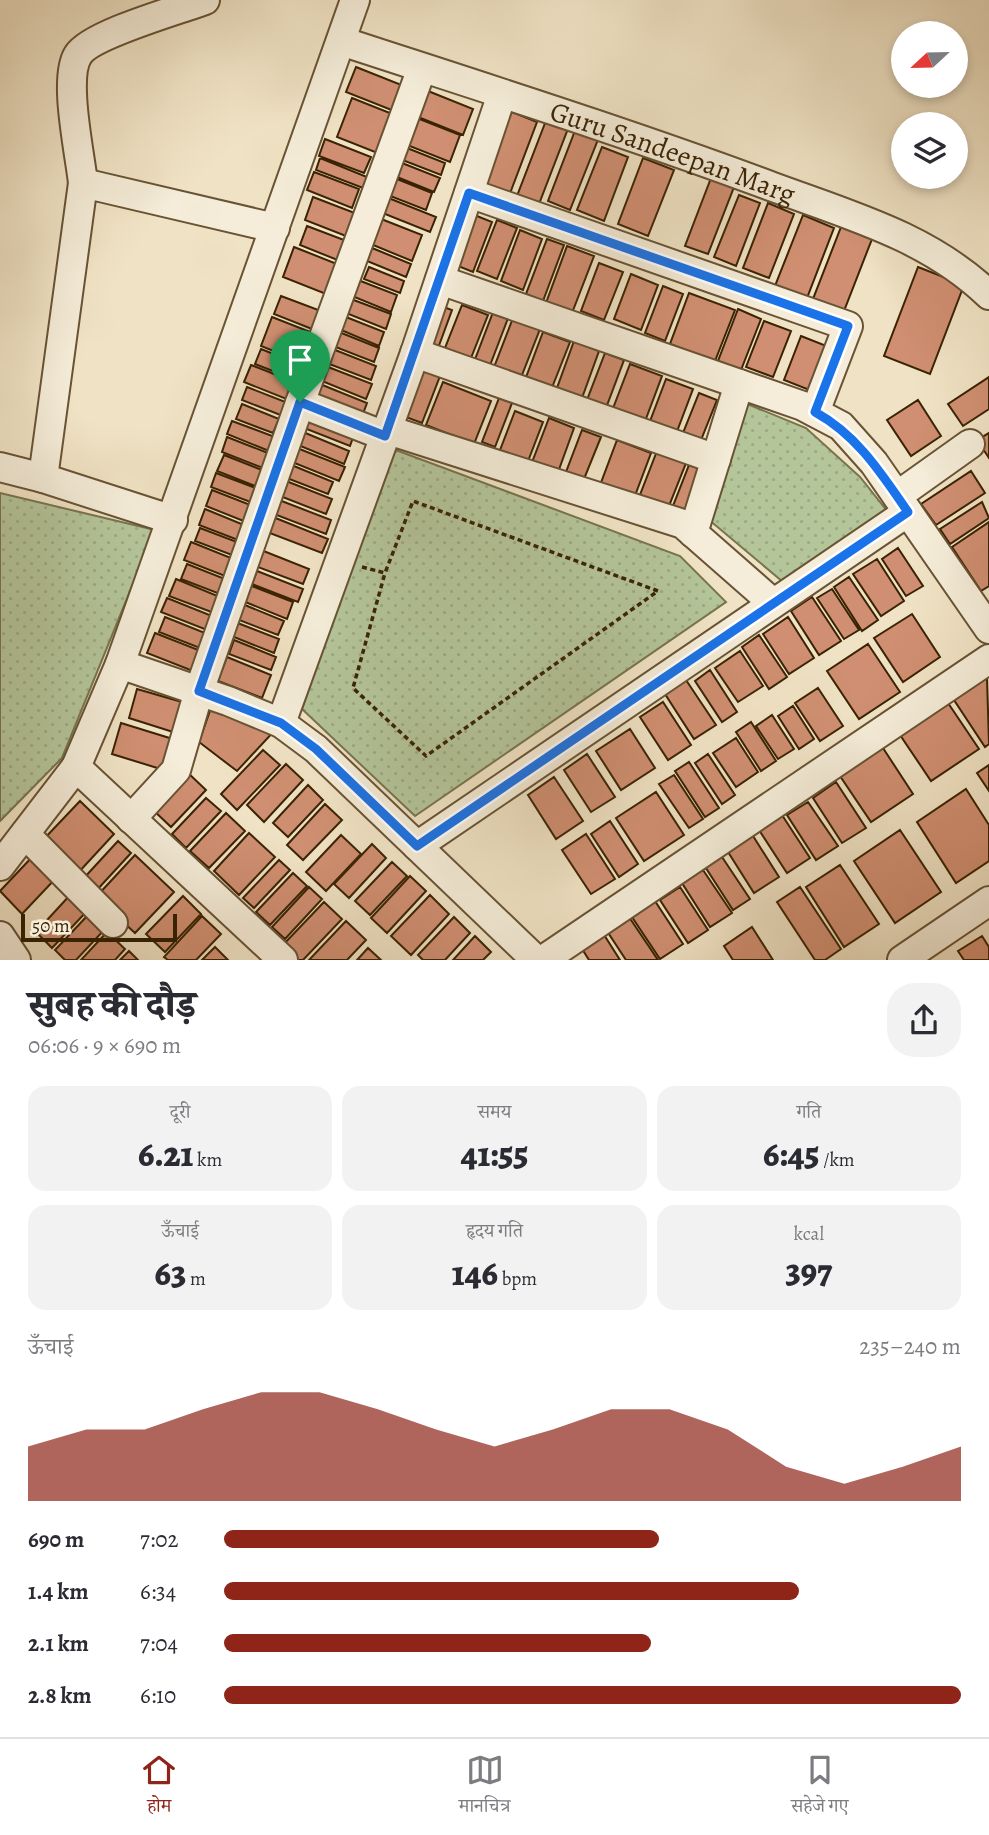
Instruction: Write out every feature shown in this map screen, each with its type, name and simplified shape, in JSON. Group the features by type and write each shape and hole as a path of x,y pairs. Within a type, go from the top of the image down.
{"street":[{"path":"43,478 83,183 72,80 78,55 95,40 205,0"},
{"path":"0,866 75,767 120,664 355,0"},
{"name":"Guru Sandeepan Marg","path":"341,41 721,167 893,231 932,249 989,295"},
{"path":"131,819 176,770 199,691 300,402 422,68"},
{"path":"281,723 415,353 502,94"},
{"path":"83,183 275,228"},
{"path":"469,193 848,326 815,412"},
{"path":"440,280 739,384 815,412 841,426 874,463 989,629"},
{"path":"415,353 716,459"},
{"path":"693,533 739,384"},
{"path":"300,402 386,433 683,524 773,603"},
{"path":"417,846 773,603 902,504 970,444"},
{"path":"0,467 173,520"},
{"path":"543,960 989,660"},
{"path":"120,664 281,723 316,749 536,960"},
{"path":"75,767 283,960"},
{"path":"25,834 113,923"},
{"path":"902,960 989,901"},
{"path":"0,936 16,960"}],"path":[{"path":"413,501 658,591 426,756 353,688 385,573 413,501"},
{"path":"340,560 385,573"}],"green space":[{"path":"740,401 806,428 860,477 888,512 783,582 702,514"},
{"path":"393,449 680,556 726,602 415,816 302,709"},
{"path":"0,493 155,530 62,758 0,821"}],"building":[{"path":"356,67 404,86 394,111 346,92"},
{"path":"423,89 473,109 463,135 413,115"},
{"path":"352,98 395,115 380,154 337,137"},
{"path":"510,111 537,122 509,196 481,185"},
{"path":"412,116 460,135 450,162 402,143"},
{"path":"547,118 569,126 539,204 517,196"},
{"path":"576,128 599,137 570,210 548,201"},
{"path":"325,139 371,157 364,173 319,156"},
{"path":"397,144 445,163 441,175 392,156"},
{"path":"602,147 628,157 604,221 577,210"},
{"path":"320,158 367,177 363,188 316,170"},
{"path":"643,158 674,170 648,236 618,224"},
{"path":"397,161 440,178 434,192 392,175"},
{"path":"314,172 359,189 352,208 307,190"},
{"path":"387,175 432,193 426,210 380,192"},
{"path":"711,178 734,187 708,254 685,246"},
{"path":"381,195 436,217 430,232 375,210"},
{"path":"739,195 760,203 736,266 714,257"},
{"path":"313,197 360,215 351,238 305,220"},
{"path":"768,203 794,214 769,278 743,268"},
{"path":"467,212 492,222 473,272 448,262"},
{"path":"371,215 422,235 412,261 361,240"},
{"path":"803,215 834,228 807,298 775,286"},
{"path":"497,220 517,228 497,279 477,271"},
{"path":"307,226 352,243 345,263 300,245"},
{"path":"841,227 872,239 844,311 813,299"},
{"path":"520,230 542,239 523,290 501,281"},
{"path":"547,239 564,245 543,301 526,294"},
{"path":"567,246 594,256 572,313 546,303"},
{"path":"294,247 337,264 326,294 283,277"},
{"path":"372,248 411,264 406,277 367,261"},
{"path":"599,263 623,272 604,320 581,311"},
{"path":"369,267 404,281 400,293 364,279"},
{"path":"918,267 964,285 930,374 884,356"},
{"path":"631,274 658,285 641,330 614,319"},
{"path":"358,280 397,295 391,312 352,296"},
{"path":"663,286 683,294 665,341 645,333"},
{"path":"689,293 735,310 715,361 670,344"},
{"path":"281,296 329,314 322,333 274,314"},
{"path":"351,299 391,314 386,329 346,313"},
{"path":"438,305 452,310 437,351 423,345"},
{"path":"462,305 488,315 471,358 445,348"},
{"path":"495,307 510,313 489,368 474,362"},
{"path":"738,309 761,319 741,370 718,361"},
{"path":"272,317 318,335 306,364 261,346"},
{"path":"346,317 384,332 379,346 341,330"},
{"path":"513,318 540,329 520,380 493,370"},
{"path":"764,321 791,331 773,377 746,367"},
{"path":"339,332 379,348 374,362 333,346"},
{"path":"543,332 570,342 551,390 525,380"},
{"path":"801,336 829,347 812,391 784,380"},
{"path":"574,341 599,351 582,398 557,388"},
{"path":"330,348 376,366 371,380 324,362"},
{"path":"261,349 306,367 301,382 255,364"},
{"path":"605,353 624,360 606,408 587,400"},
{"path":"630,364 662,376 644,424 612,411"},
{"path":"251,365 300,384 294,402 244,382"},
{"path":"323,365 372,384 366,399 317,379"},
{"path":"414,366 440,376 422,423 395,413"},
{"path":"989,377 989,409 963,426 948,404"},
{"path":"666,379 693,389 676,434 649,424"},
{"path":"315,382 367,403 361,419 309,399"},
{"path":"443,382 491,401 474,444 426,425"},
{"path":"247,387 288,403 283,416 242,400"},
{"path":"699,393 717,400 699,445 681,438"},
{"path":"499,398 512,403 495,447 482,442"},
{"path":"918,400 941,436 911,456 887,420"},
{"path":"242,404 279,419 273,433 236,419"},
{"path":"306,409 356,429 350,446 299,426"},
{"path":"515,411 543,422 525,469 497,458"},
{"path":"549,418 574,428 557,475 531,465"},
{"path":"232,421 275,437 269,451 227,434"},
{"path":"582,430 601,437 584,479 566,472"},
{"path":"303,432 349,451 344,464 298,445"},
{"path":"989,433 989,458 977,440"},
{"path":"227,437 268,453 263,468 222,452"},
{"path":"617,440 651,453 633,501 599,488"},
{"path":"297,448 345,467 339,481 292,462"},
{"path":"657,451 686,463 667,511 638,500"},
{"path":"224,455 262,470 255,486 217,471"},
{"path":"289,464 333,482 328,494 284,477"},
{"path":"689,465 706,471 689,517 671,511"},
{"path":"971,471 985,493 936,525 921,504"},
{"path":"216,473 258,489 253,503 211,487"},
{"path":"281,479 332,499 326,514 275,494"},
{"path":"212,490 253,506 246,522 206,506"},
{"path":"279,500 331,520 326,534 274,514"},
{"path":"982,502 989,518 950,544 940,529"},
{"path":"205,509 244,525 238,540 199,525"},
{"path":"273,517 328,539 322,553 267,532"},
{"path":"989,522 989,586 981,591 952,547"},
{"path":"200,528 237,542 232,555 195,541"},
{"path":"191,542 231,558 225,576 184,560"},
{"path":"256,548 309,569 303,584 250,564"},
{"path":"898,548 923,586 906,596 882,559"},
{"path":"877,559 904,601 881,616 853,574"},
{"path":"187,564 225,579 220,594 181,579"},
{"path":"257,571 303,589 298,602 252,584"},
{"path":"849,577 878,620 862,631 834,587"},
{"path":"176,579 220,597 214,613 169,596"},
{"path":"244,583 293,602 287,619 238,599"},
{"path":"832,589 859,630 844,639 817,598"},
{"path":"812,597 841,641 819,655 791,611"},
{"path":"167,598 212,616 207,630 161,612"},
{"path":"240,603 284,621 278,635 234,618"},
{"path":"912,614 940,657 903,682 874,638"},
{"path":"165,617 210,635 205,650 159,632"},
{"path":"788,617 814,658 789,674 763,634"},
{"path":"235,622 279,639 274,653 229,635"},
{"path":"155,633 206,653 198,673 147,653"},
{"path":"759,635 787,677 769,689 742,647"},
{"path":"234,640 276,657 271,670 229,654"},
{"path":"868,644 900,692 859,719 827,671"},
{"path":"740,651 763,686 738,702 715,668"},
{"path":"227,657 271,675 262,698 218,681"},
{"path":"710,670 737,712 722,722 695,681"},
{"path":"987,678 989,744 985,747 954,700"},
{"path":"686,680 716,725 694,739 665,694"},
{"path":"818,688 843,726 820,741 795,703"},
{"path":"137,689 182,702 173,732 129,718"},
{"path":"944,697 979,749 931,781 896,729"},
{"path":"663,702 691,745 668,760 640,717"},
{"path":"212,705 277,728 237,771 199,742"},
{"path":"793,706 814,739 799,749 778,716"},
{"path":"772,715 794,749 778,759 756,726"},
{"path":"751,722 776,761 761,771 736,732"},
{"path":"121,723 176,740 167,771 112,754"},
{"path":"630,729 655,768 621,790 596,751"},
{"path":"736,738 758,772 736,787 713,753"},
{"path":"883,748 913,794 871,822 840,776"},
{"path":"263,750 280,765 237,810 221,794"},
{"path":"587,754 615,797 591,812 564,770"},
{"path":"708,754 735,795 722,804 695,763"},
{"path":"689,762 719,808 705,817 675,771"},
{"path":"286,764 303,780 264,822 247,805"},
{"path":"989,765 989,791 977,773"},
{"path":"186,771 206,790 171,827 151,808"},
{"path":"674,775 703,819 689,828 659,784"},
{"path":"554,777 583,821 556,839 528,795"},
{"path":"836,782 866,828 842,843 813,798"},
{"path":"308,785 323,800 288,837 273,823"},
{"path":"966,789 989,825 989,861 956,883 917,822"},
{"path":"656,792 684,835 644,861 616,818"},
{"path":"206,798 221,811 186,848 172,834"},
{"path":"80,801 114,834 77,874 42,841"},
{"path":"808,802 838,846 816,860 787,815"},
{"path":"325,804 342,820 303,860 287,845"},
{"path":"226,813 245,831 209,868 190,851"},
{"path":"782,815 810,858 787,873 759,830"},
{"path":"610,821 638,864 619,877 591,834"},
{"path":"748,828 779,877 754,893 723,844"},
{"path":"900,830 941,892 895,923 854,861"},
{"path":"249,833 275,857 239,895 214,871"},
{"path":"586,834 615,879 591,894 562,850"},
{"path":"341,835 361,854 326,891 306,872"},
{"path":"118,841 131,853 96,891 83,879"},
{"path":"372,844 386,858 349,898 334,884"},
{"path":"720,854 750,899 733,910 704,865"},
{"path":"34,855 57,877 22,914 0,891"},
{"path":"135,855 174,892 135,933 96,897"},
{"path":"279,860 290,870 254,908 243,898"},
{"path":"392,862 407,876 370,915 355,901"},
{"path":"840,865 879,924 844,947 806,887"},
{"path":"703,870 732,913 710,927 682,883"},
{"path":"293,873 307,886 270,925 256,912"},
{"path":"410,876 426,891 387,933 371,918"},
{"path":"309,887 322,899 285,939 272,927"},
{"path":"680,887 708,930 688,943 660,900"},
{"path":"800,887 841,949 825,960 815,960 777,902"},
{"path":"71,894 88,910 52,948 36,932"},
{"path":"430,895 449,914 411,955 391,936"},
{"path":"183,896 201,914 165,952 146,934"},
{"path":"655,901 683,944 660,959 632,917"},
{"path":"324,902 342,919 303,960 294,960 281,947"},
{"path":"89,914 105,929 76,960 65,960 55,950"},
{"path":"627,914 658,960 626,960 605,928"},
{"path":"202,916 221,934 196,960 168,960 164,957"},
{"path":"454,917 470,933 445,960 423,960 418,955"},
{"path":"346,921 366,940 347,960 309,960"},
{"path":"752,927 773,960 733,960 724,946"},
{"path":"601,930 620,960 589,960 579,944"},
{"path":"107,932 125,949 115,960 81,960"},
{"path":"475,936 491,952 483,960 453,960"},
{"path":"982,936 989,947 989,960 964,960 958,951"},
{"path":"215,947 228,960 202,960"},
{"path":"368,948 381,960 357,960"},
{"path":"129,951 138,960 120,960"}],"route":[{"path":"469,193 848,326 815,412 841,426 874,463 908,512 417,846 316,749 281,723 199,691 300,402 385,436 469,193"}]}
